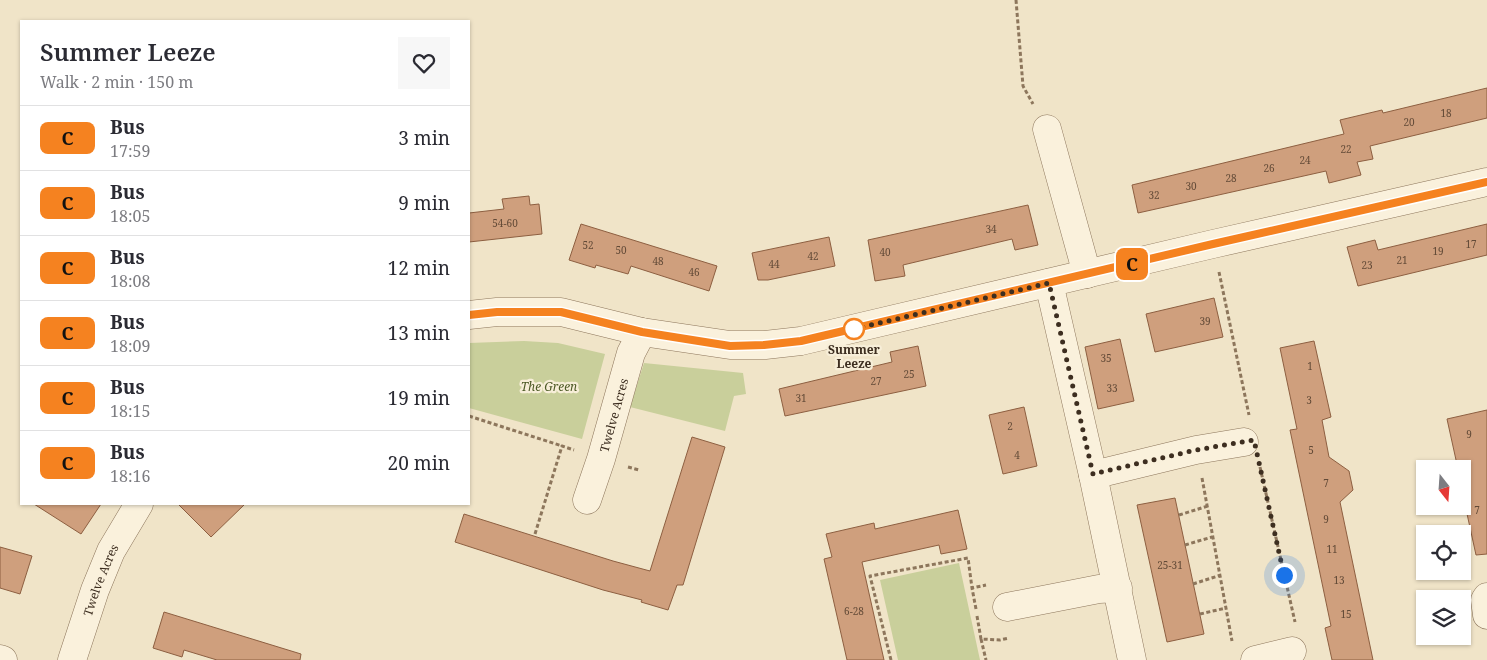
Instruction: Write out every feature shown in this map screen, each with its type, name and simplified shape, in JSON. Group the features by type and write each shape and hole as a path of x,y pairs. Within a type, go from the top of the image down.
{"street":[{"path":"1047,129 1087,274"},
{"path":"470,315 497,312 561,312 642,332 730,346 801,341 1487,182"},
{"path":"1049,283 1093,474 1132,660"},
{"name":"Twelve Acres","path":"587,500 601,459 631,353 642,332"},
{"path":"1093,474 1196,450 1249,441"},
{"name":"Twelve Acres","path":"72,660 95,590 111,551 138,505"},
{"path":"1007,607 1099,589 1118,588"},
{"path":"1487,597 1485,600 1487,615"},
{"path":"1255,660 1292,651"}],"path":[{"path":"1016,0 1023,86 1047,129"},
{"path":"1213,244 1249,441 1302,652 1292,651"},
{"path":"470,416 562,446"},
{"path":"1196,450 1221,575 1232,643"},
{"path":"1179,515 1208,506"},
{"path":"1185,546 1212,537"},
{"path":"891,660 870,576 968,558 972,588"},
{"path":"1193,584 1221,575"},
{"path":"1200,614 1226,608"},
{"path":"981,639 986,660"}],"green space":[{"name":"The Green","path":"524,341 558,343 605,354 582,439 470,408 470,343"},
{"path":"644,363 743,373 746,394 734,396 725,431 630,407"},
{"path":"959,563 980,660 898,660 880,580"}],"building":[{"path":"1487,88 1487,118 1370,146 1373,159 1357,162 1361,175 1329,183 1326,171 1138,213 1132,185 1344,134 1340,120 1382,110 1383,113"},
{"path":"529,196 530,205 539,204 542,234 470,242 470,213 504,209 502,199"},
{"path":"1028,205 1038,245 1015,250 1012,239 903,265 905,276 875,281 868,240"},
{"path":"581,224 717,266 709,291 631,266 628,274 596,265 595,268 569,260"},
{"path":"1487,224 1487,255 1358,286 1347,247 1375,240 1378,250"},
{"path":"829,237 835,266 768,280 758,280 752,253"},
{"path":"1214,298 1223,337 1155,352 1146,314"},
{"path":"1120,339 1134,401 1098,409 1085,347"},
{"path":"1314,341 1331,417 1322,420 1329,457 1349,471 1353,490 1340,502 1373,660 1332,660 1325,628 1331,626 1290,430 1297,429 1280,348"},
{"path":"918,346 926,386 785,416 779,389 892,362 890,352"},
{"path":"1024,407 1037,466 1003,474 989,415"},
{"path":"1487,410 1487,554 1476,555 1471,525 1467,515 1471,515 1471,460 1456,460 1447,419"},
{"path":"692,437 725,447 683,585 677,585 668,610 641,602 642,600 603,590 455,542 464,514 650,571"},
{"path":"1175,498 1204,634 1167,642 1137,505"},
{"path":"36,505 100,505 81,534"},
{"path":"179,505 244,505 211,537"},
{"path":"958,510 967,549 941,554 939,545 862,562 884,660 847,660 824,559 832,557 826,534 874,523 875,529"},
{"path":"0,547 32,556 20,594 0,588"},
{"path":"164,612 301,654 300,660 217,660 184,650 182,657 153,648"}],"bus line":[{"name":"C","path":"470,315 497,312 561,312 642,332 730,346 801,341 1487,182"}],"place":[{"name":"Summer Leeze","path":"854,329"}],"route":[{"path":"854,329 1049,283 1093,474 1196,450 1254,440 1284,575"}]}
